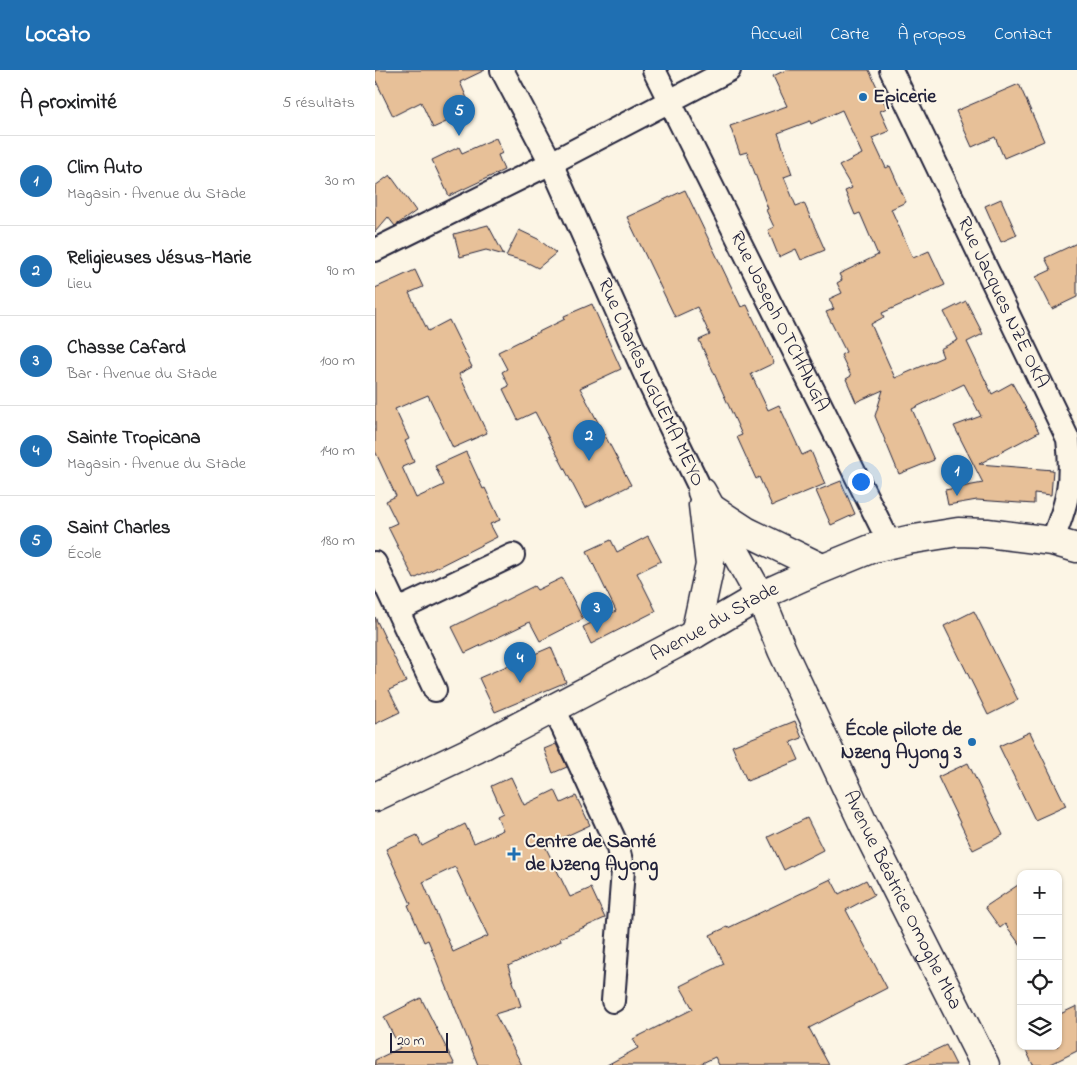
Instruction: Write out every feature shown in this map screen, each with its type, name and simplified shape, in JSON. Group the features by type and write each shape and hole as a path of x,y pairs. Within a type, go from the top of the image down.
{"main road":[{"path":"702,492 710,507 725,518 812,572 788,597 781,613 782,650"},
{"path":"695,634 710,565 702,492"},
{"name":"Rue Charles NGUEMA MEYO","path":"702,492 760,596"},
{"name":"Avenue du Stade","path":"375,797 476,749 695,634 760,596 812,572 873,548 958,532 987,533 1065,544"},
{"name":"Avenue Béatrice Omoghe Mba","path":"760,596 782,650 864,824 985,1065"},
{"path":"695,634 729,621 745,624 766,635 782,650"}],"street":[{"name":"Rue Charles NGUEMA MEYO","path":"502,70 551,163 649,384 702,492"},
{"name":"Rue Joseph OTCHANGA","path":"654,70 890,544"},
{"path":"375,250 551,163 729,70"},
{"name":"Rue Jacques NZE OKA","path":"891,70 1068,439 1071,465 1069,488 1064,510 1065,544"},
{"path":"398,610 513,555"},
{"path":"375,563 435,690"},
{"path":"554,708 618,848 623,870 613,1001"}],"building":[{"path":"375,70 485,70 460,82 472,110 433,128 421,102 393,116 375,79"},
{"path":"786,70 869,70 887,108 880,111 889,131 872,138 886,168 890,166 906,202 891,209 913,258 929,251 945,285 882,313 884,317 871,324 895,378 943,357 940,349 958,340 944,312 966,301 983,334 967,342 992,394 1012,383 1039,432 979,464 1053,470 1051,495 1034,493 1034,504 977,500 948,505 945,490 983,483 954,426 981,416 964,384 912,409 934,460 899,474 875,416 883,390 856,402 846,379 851,376 841,355 846,352 826,312 834,309 829,299 842,293 837,283 842,280 839,274 878,255 860,213 855,215 845,191 852,188 839,166 862,154 842,110 811,124 810,121 778,133 792,174 784,177 796,206 804,203 825,250 801,260 796,249 779,257 768,230 774,227 766,210 768,209 747,152 740,154 730,126 787,106 773,76"},
{"path":"1019,84 1044,141 1004,158 995,137 972,147 956,111"},
{"path":"496,138 503,153 498,155 504,170 449,196 432,160 459,147 462,153"},
{"path":"390,175 416,211 395,226 388,217 375,232 375,186"},
{"path":"685,190 741,307 747,305 774,363 751,374 768,410 779,405 802,455 811,451 825,484 772,506 759,477 756,479 737,437 742,435 699,340 710,335 697,307 675,317 627,217"},
{"path":"1001,199 1017,235 1001,242 985,206"},
{"path":"488,225 504,255 486,250 460,257 454,234"},
{"path":"519,230 538,239 556,253 538,268 524,261 506,256"},
{"path":"1077,243 1077,297 1052,309 1036,277 1051,270 1045,258"},
{"path":"415,270 423,287 409,293 428,331 449,320 472,367 459,374 487,433 453,448 428,395 395,409 409,439 405,441 414,462 402,467 416,498 444,485 435,466 466,452 500,520 490,524 497,537 414,579 388,527 397,523 386,501 396,496 375,451 375,288"},
{"path":"592,304 621,369 580,388 631,485 585,508 535,412 518,420 503,389 509,386 502,372 507,369 498,352 565,319 564,316"},
{"path":"841,481 855,514 831,525 816,491"},
{"path":"648,536 661,561 637,573 656,611 591,644 583,627 616,611 587,551 611,540 617,552"},
{"path":"562,578 583,619 540,641 530,622 465,653 452,627 534,586 537,590"},
{"path":"974,611 1018,700 988,715 944,626"},
{"path":"375,617 406,682 389,690 400,712 375,724"},
{"path":"551,647 566,682 495,712 479,678"},
{"path":"795,721 802,738 791,742 799,760 747,781 732,746"},
{"path":"1030,732 1066,806 1035,820 999,746"},
{"path":"556,744 567,767 553,773 544,749"},
{"path":"968,763 1003,835 973,850 938,777"},
{"path":"511,777 524,805 555,790 561,803 576,796 590,825 545,846 570,897 591,888 605,918 560,938 561,941 508,966 521,1006 495,1014 522,1065 478,1065 428,940 424,942 408,905 411,904 386,849 417,835 422,846 465,824 474,843 503,830 497,816 503,813 491,786","holes":["455,867 488,936 453,952 423,882"]},
{"path":"807,818 823,850 784,870 768,837"},
{"path":"831,879 839,894 866,880 874,895 846,910 887,988 809,1028 829,1065 719,1065 715,1057 698,1065 607,1065 638,1048 633,1039 693,1009 680,986 724,964 710,935"},
{"path":"1017,886 1017,940 1005,924 1000,928 985,907"},
{"path":"421,998 455,1065 375,1065 375,1060 400,1048 384,1017"},
{"path":"1077,1006 1077,1051 1049,1065 1033,1065 1026,1050 1062,1050 1062,1013"},
{"path":"946,1045 956,1065 903,1065"}],"place":[{"name":"Epicerie","path":"863,97"},
{"name":"Saint Charles","path":"459,136"},
{"name":"Religieuses Jésus-Marie","path":"589,461"},
{"name":"Clim Auto","path":"957,496"},
{"name":"Chasse Cafard","path":"597,633"},
{"name":"Sainte Tropicana","path":"520,683"},
{"name":"École pilote de Nzeng Ayong 3","path":"972,742"},
{"name":"Centre de Santé de Nzeng Ayong","path":"514,854"}]}
